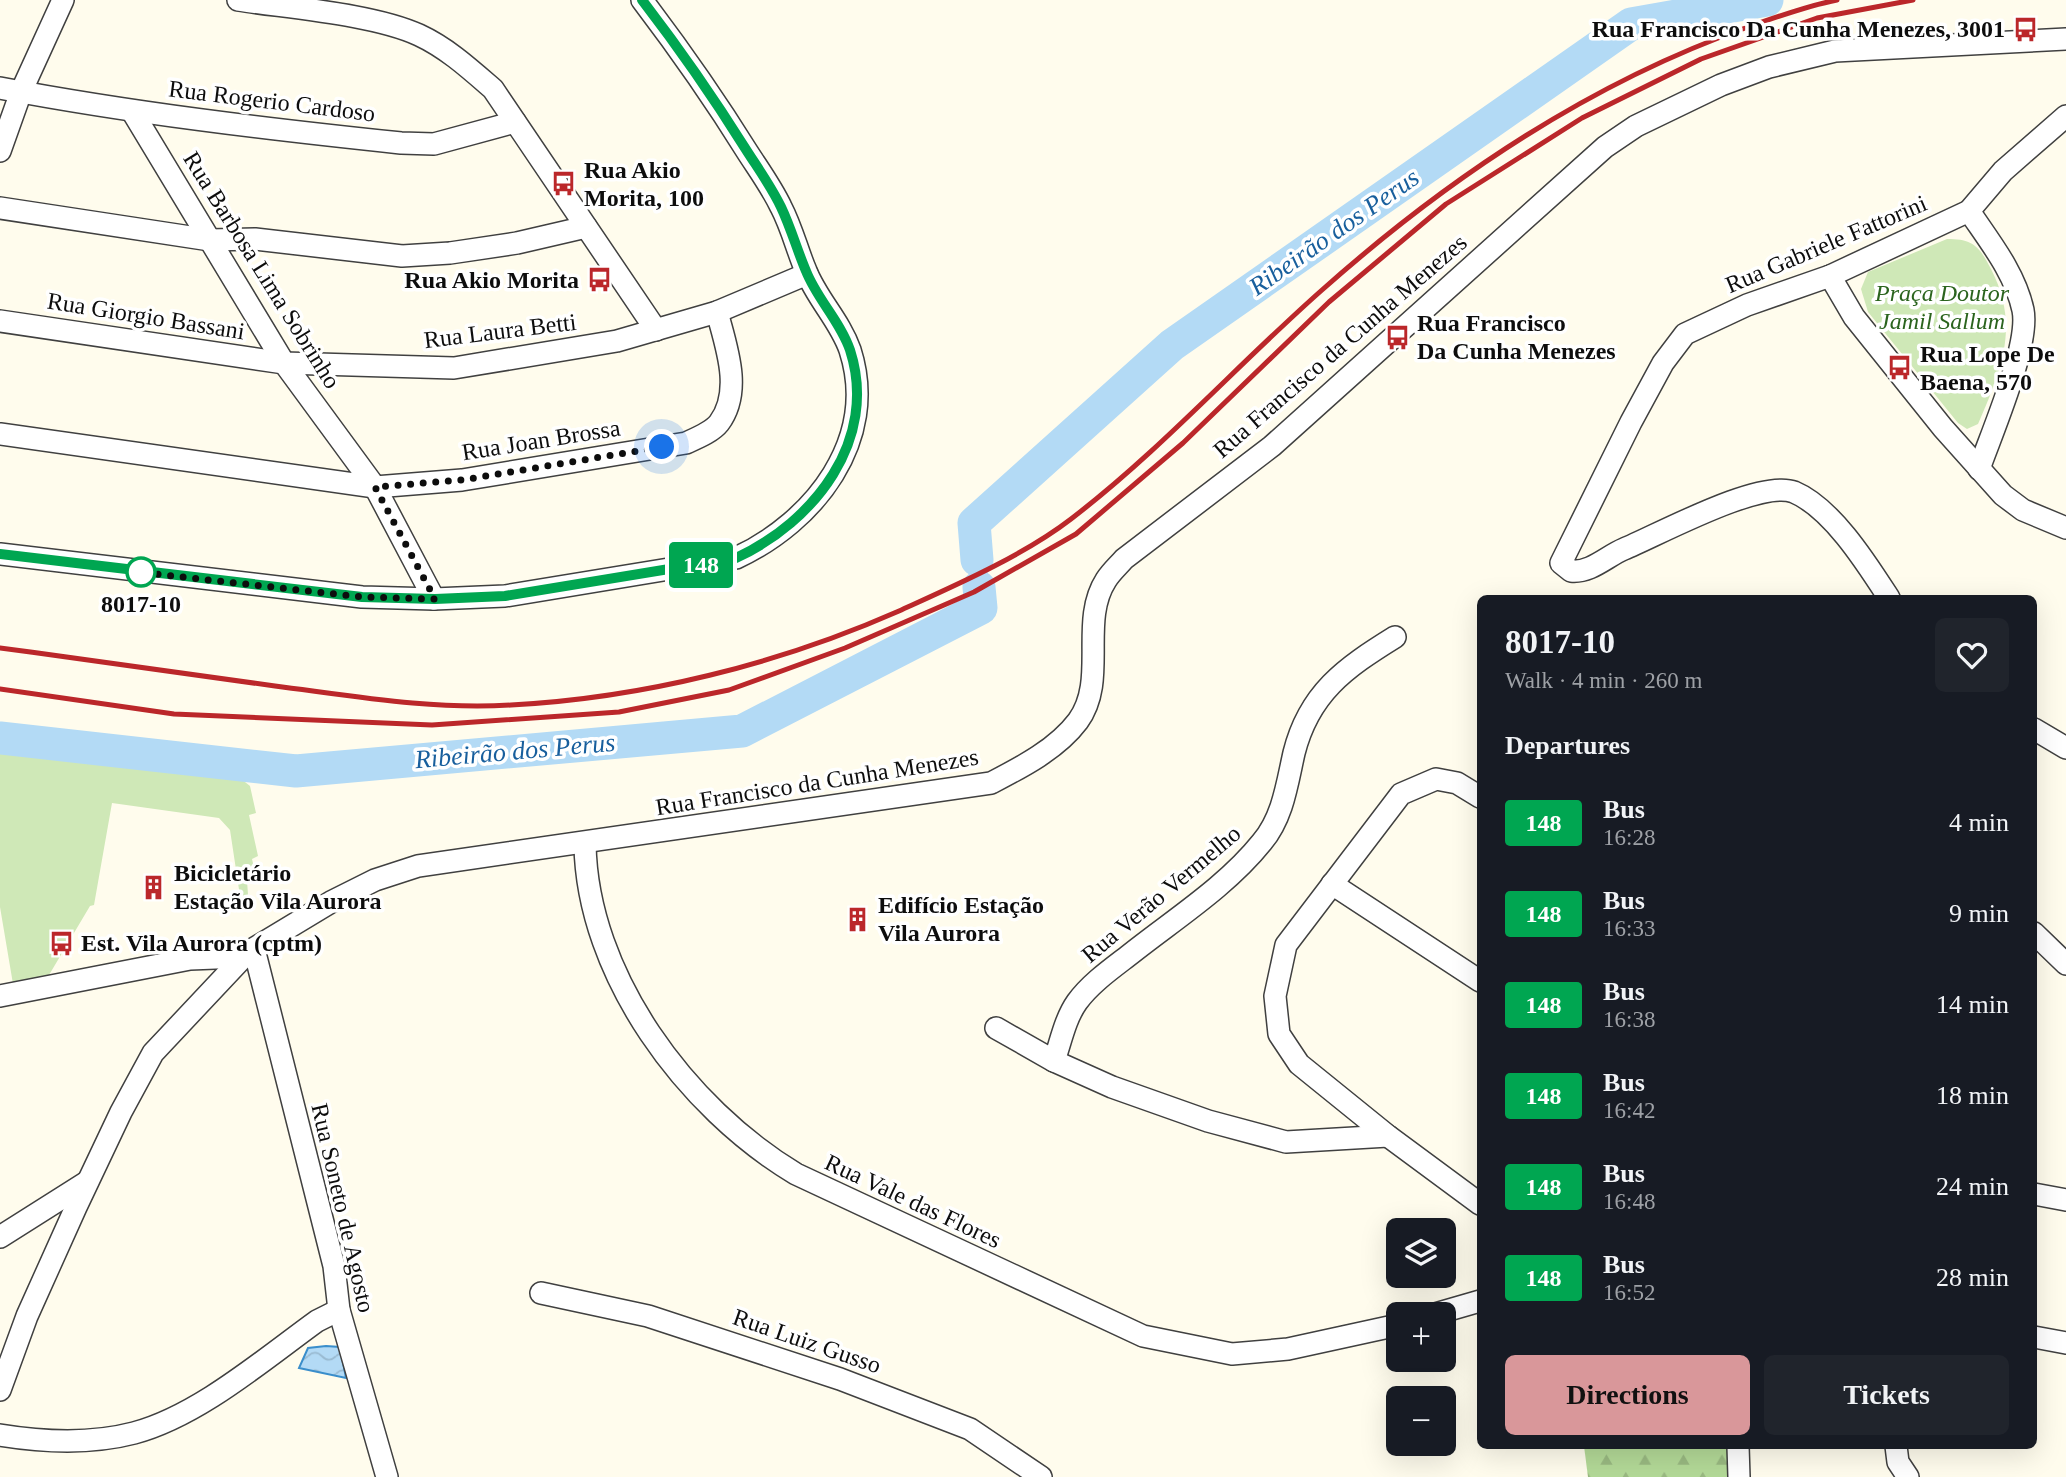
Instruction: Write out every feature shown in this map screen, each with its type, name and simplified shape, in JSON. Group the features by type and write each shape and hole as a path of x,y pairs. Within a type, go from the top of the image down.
{"street":[{"path":"0,151 21,92 63,0"},
{"path":"238,0 354,18 418,34 458,58 494,89 656,330"},
{"path":"0,554 362,597 435,599 505,596 736,558 767,544 801,517 826,488 848,447 856,416 856,373 849,348 807,274 780,205 701,78 642,0"},
{"name":"Rua Francisco da Cunha Menezes","path":"0,1390 27,1316 121,1112 153,1054 247,953 331,902 375,880 418,866 960,789 991,783 1022,768 1055,744 1079,720 1091,692 1098,598 1106,580 1124,559 1272,446 1571,175 1616,140 1674,106 1721,85 1807,57 1917,46 2066,39"},
{"name":"Rua Rogerio Cardoso","path":"0,88 132,111 338,136 434,144 515,122"},
{"name":"Rua Barbosa Lima Sobrinho","path":"132,111 284,363 375,487 435,599"},
{"name":"Rua Gabriele Fattorini","path":"1887,595 1850,542 1815,504 1793,492 1779,489 1754,492 1615,553 1590,568 1571,571 1561,564 1562,557 1663,363 1693,328 1792,287 1830,276 1969,211 2003,171 2066,116"},
{"path":"0,208 210,240 255,239 402,256 477,249 586,228"},
{"path":"1969,211 2012,277 2024,320 2020,348 1979,469"},
{"name":"Rua Laura Betti","path":"284,363 454,368 617,341 717,312 807,274"},
{"path":"1830,276 1854,317 2003,495 2023,510 2066,528"},
{"name":"Rua Joan Brossa","path":"0,434 375,487 439,483 686,443 718,425 728,407 730,360 717,312"},
{"name":"Rua Giorgio Bassani","path":"0,321 284,363"},
{"name":"Rua Verão Vermelho","path":"1054,1061 1065,1025 1078,1002 1102,976 1233,873 1263,842 1284,798 1295,750 1312,705 1329,684 1395,637"},
{"path":"2037,731 2066,748"},
{"path":"1477,795 1457,783 1436,779 1401,794 1286,945 1275,996 1279,1034 1299,1064 1388,1136 1477,1202"},
{"name":"Rua Vale das Flores","path":"585,844 586,879 592,910 630,1004 647,1032 707,1102 767,1157 796,1174 1028,1285 1154,1339 1232,1354 1288,1349 1386,1328"},
{"path":"1332,884 1477,979"},
{"path":"2037,936 2066,964"},
{"path":"0,996 162,964 247,953"},
{"name":"Rua Soneto de Agosto","path":"247,953 334,1266 339,1310 387,1477"},
{"path":"996,1028 1054,1061 1172,1111 1286,1142 1388,1136"},
{"path":"0,1237 90,1181"},
{"path":"2037,1195 2066,1200"},
{"name":"Rua Luiz Gusso","path":"541,1293 648,1316 840,1378 970,1429 1041,1477"},
{"path":"1456,1308 1477,1302"},
{"path":"0,1435 25,1439 103,1440 136,1433 192,1407 317,1321 339,1310"},
{"path":"2037,1338 2066,1343"},
{"path":"1738,1449 1739,1477"}],"green space":[{"name":"Praça Doutor Jamil Sallum","path":"1947,239 1963,240 1979,249 1991,269 2005,309 2004,347 1994,384 1978,424 1967,429 1958,423 1868,312 1861,289 1868,272"},
{"path":"0,742 240,778 250,786 256,813 249,815 258,856 252,859 256,876 247,880 248,895 240,896 230,830 219,818 112,803 94,905 90,906 49,975 13,984 0,907"},
{"path":"1584,1449 1730,1449 1730,1477 1588,1477"}],"water":[{"path":"340,1347 346,1378 299,1368 308,1348"}],"waterway":[{"name":"Ribeirão dos Perus","path":"977,560 974,523 1172,345 1631,24 1767,0"},
{"name":"Ribeirão dos Perus","path":"0,738 296,771 742,731 981,608 979,587"}],"railway":[{"path":"0,648 363,698 481,706 561,701 660,686 710,675 806,647 899,611 1010,558 1052,533 1136,465 1322,290 1370,249 1419,210 1522,138 1632,76 1689,50 1748,27 1837,0"},
{"path":"0,689 174,714 432,725 619,712 729,690 845,648 974,592 1076,534 1183,443 1329,302 1446,204 1582,118 1701,59 1817,18 1913,0"}],"bus line":[{"name":"148","path":"0,554 165,576 362,597 435,599 505,596 736,558 767,544 801,517 826,488 848,447 856,416 856,373 849,348 807,274 794,235 780,205 701,78 642,0"}],"place":[{"name":"Rua Francisco Da Cunha Menezes, 3001","path":"2025,29"},
{"name":"Rua Akio Morita, 100","path":"564,184"},
{"name":"Rua Akio Morita","path":"599,280"},
{"name":"Rua Francisco Da Cunha Menezes","path":"1397,337"},
{"name":"Rua Lope De Baena, 570","path":"1900,368"},
{"name":"8017-10","path":"141,572"},
{"name":"Bicicletário Estação Vila Aurora","path":"154,887"},
{"name":"Edifício Estação Vila Aurora","path":"858,919"},
{"name":"Est. Vila Aurora (cptm)","path":"61,943"}],"route":[{"path":"141,572 137,572 362,597 435,599 375,487 462,480 662,447"}]}
